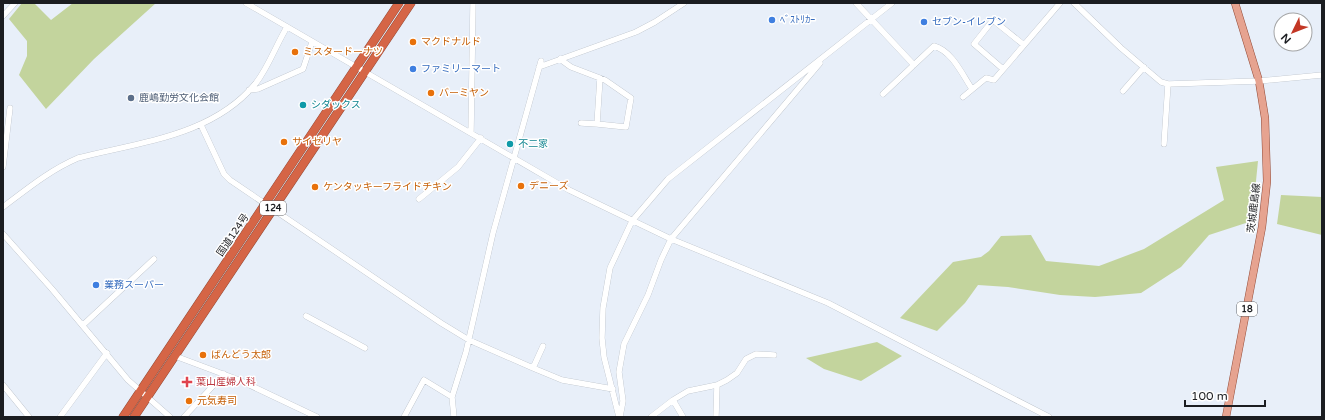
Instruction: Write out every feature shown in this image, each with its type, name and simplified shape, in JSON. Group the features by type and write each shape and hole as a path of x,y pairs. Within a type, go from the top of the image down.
{"highway":[{"name":"国道124号","path":"134,417 175,356 356,66 399,3"},
{"name":"国道124号","path":"123,417 411,3"}],"main road":[{"name":"茨城鹿島線","path":"1226,417 1266,201 1266,139 1259,81 1235,3"}],"street":[{"path":"3,16 15,3"},
{"path":"246,3 481,138 568,190 672,239 828,303 1049,417"},
{"path":"471,133 473,3"},
{"path":"454,417 452,397 470,340 493,233 540,64 560,59 636,32 655,22 684,3"},
{"path":"856,3 914,65"},
{"path":"620,417 604,357 602,338 603,308 610,268 632,221 668,179 892,3"},
{"path":"963,97 986,78 994,80 1060,3"},
{"path":"1074,3 1161,82 1168,84 1259,81 1322,75"},
{"path":"1003,69 974,44 993,20 1024,45"},
{"path":"3,207 49,173 78,158 170,136 201,125 225,112 249,90 263,73 286,27"},
{"path":"249,90 258,89 303,69 312,42"},
{"path":"883,94 934,46 939,48 952,60 972,89"},
{"path":"620,417 623,401 619,372 624,344 648,295 661,260 672,239 823,58"},
{"path":"560,59 571,67 600,78 631,98 626,127 581,123"},
{"path":"1123,91 1144,67"},
{"path":"597,124 600,78"},
{"path":"1164,144 1168,84"},
{"path":"3,168 10,108"},
{"path":"201,125 224,174 230,180 441,323 470,340 562,380 612,389"},
{"path":"420,198 458,168 481,138"},
{"path":"3,234 140,391 170,417"},
{"path":"83,325 154,259"},
{"path":"306,316 365,348"},
{"path":"533,368 542,346"},
{"path":"60,417 107,353"},
{"path":"651,417 673,400 688,391 717,384 737,373 746,359 756,354 768,356 774,355"},
{"path":"175,356 224,374 317,417"},
{"path":"184,417 224,374"},
{"path":"404,417 424,380 452,397"},
{"path":"716,417 717,384"},
{"path":"3,385 29,417"},
{"path":"673,400 683,417"}],"green space":[{"path":"22,3 34,3 51,20 73,3 156,3 94,59 46,109 19,75 27,56 27,41 9,19"},
{"path":"1258,161 1252,221 1209,235 1181,267 1141,293 1095,297 1060,295 1008,287 978,285 965,303 937,331 900,318 953,262 981,257 989,251 1001,236 1031,235 1046,261 1099,266 1144,249 1224,200 1216,167"},
{"path":"1281,195 1322,197 1322,235 1277,224"},
{"path":"877,342 902,356 861,381 824,369 806,358"}],"place":[{"name":"ﾍﾞｽﾄﾘｶｰ","path":"772,20"},
{"name":"セブン-イレブン","path":"924,22"},
{"name":"マクドナルド","path":"413,42"},
{"name":"ミスタードーナツ","path":"295,52"},
{"name":"ファミリーマート","path":"413,69"},
{"name":"バーミヤン","path":"431,93"},
{"name":"鹿嶋勤労文化会館","path":"131,98"},
{"name":"シダックス","path":"303,105"},
{"name":"サイゼリヤ","path":"284,142"},
{"name":"不二家","path":"510,144"},
{"name":"デニーズ","path":"521,186"},
{"name":"ケンタッキーフライドチキン","path":"315,187"},
{"name":"業務スーパー","path":"96,285"},
{"name":"ばんどう太郎","path":"203,355"},
{"name":"葉山産婦人科","path":"187,382"},
{"name":"元気寿司","path":"189,401"}]}
